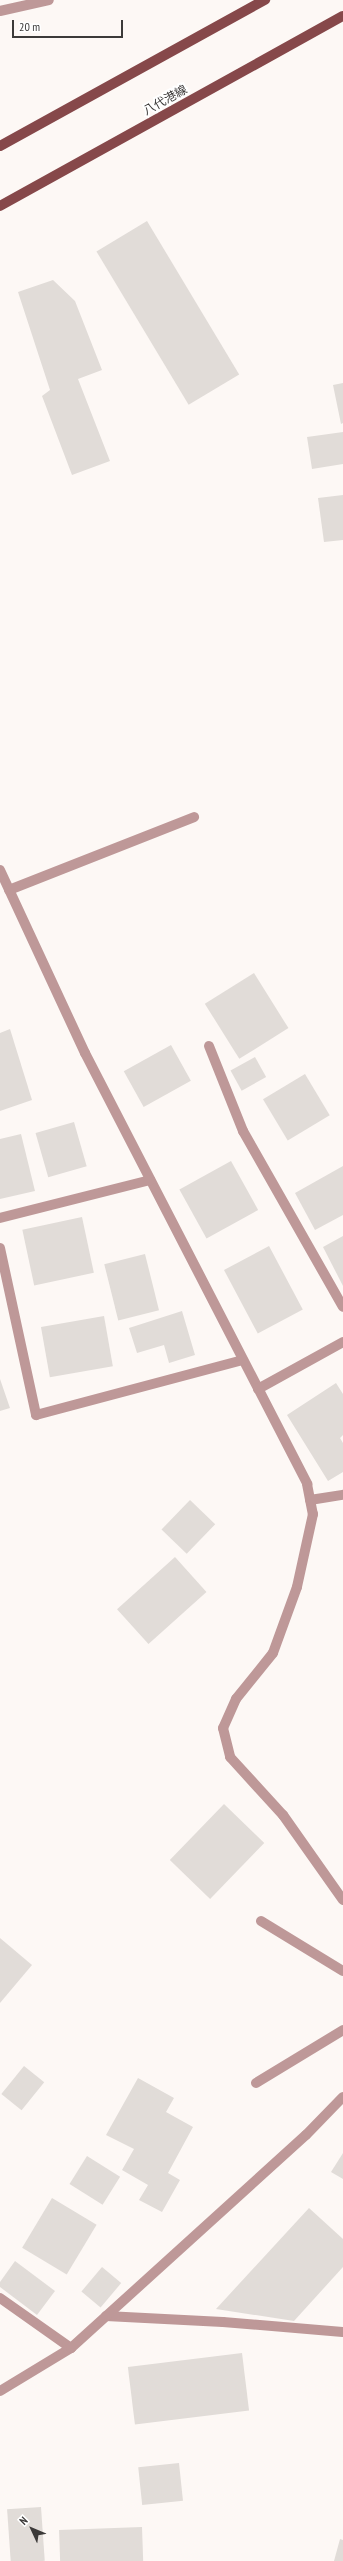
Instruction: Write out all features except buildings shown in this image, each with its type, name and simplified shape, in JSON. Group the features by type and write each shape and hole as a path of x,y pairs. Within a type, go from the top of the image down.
{"main road":[{"path":"0,146 265,0"},
{"name":"八代港線","path":"0,206 343,16"}],"street":[{"path":"0,12 49,0"},
{"path":"9,890 194,817"},
{"path":"0,870 85,1053 307,1484 313,1514 297,1587 273,1653 236,1699 223,1728 230,1757 283,1815 343,1900"},
{"path":"209,1046 243,1131 343,1307"},
{"path":"0,1218 150,1180"},
{"path":"0,1248 36,1415 243,1360"},
{"path":"258,1389 343,1342"},
{"path":"310,1500 343,1495"},
{"path":"261,1921 343,1971"},
{"path":"256,2083 343,2030"},
{"path":"0,2391 71,2348 306,2135 343,2097"},
{"path":"0,2298 71,2348"},
{"path":"106,2316 223,2322 343,2332"}]}
